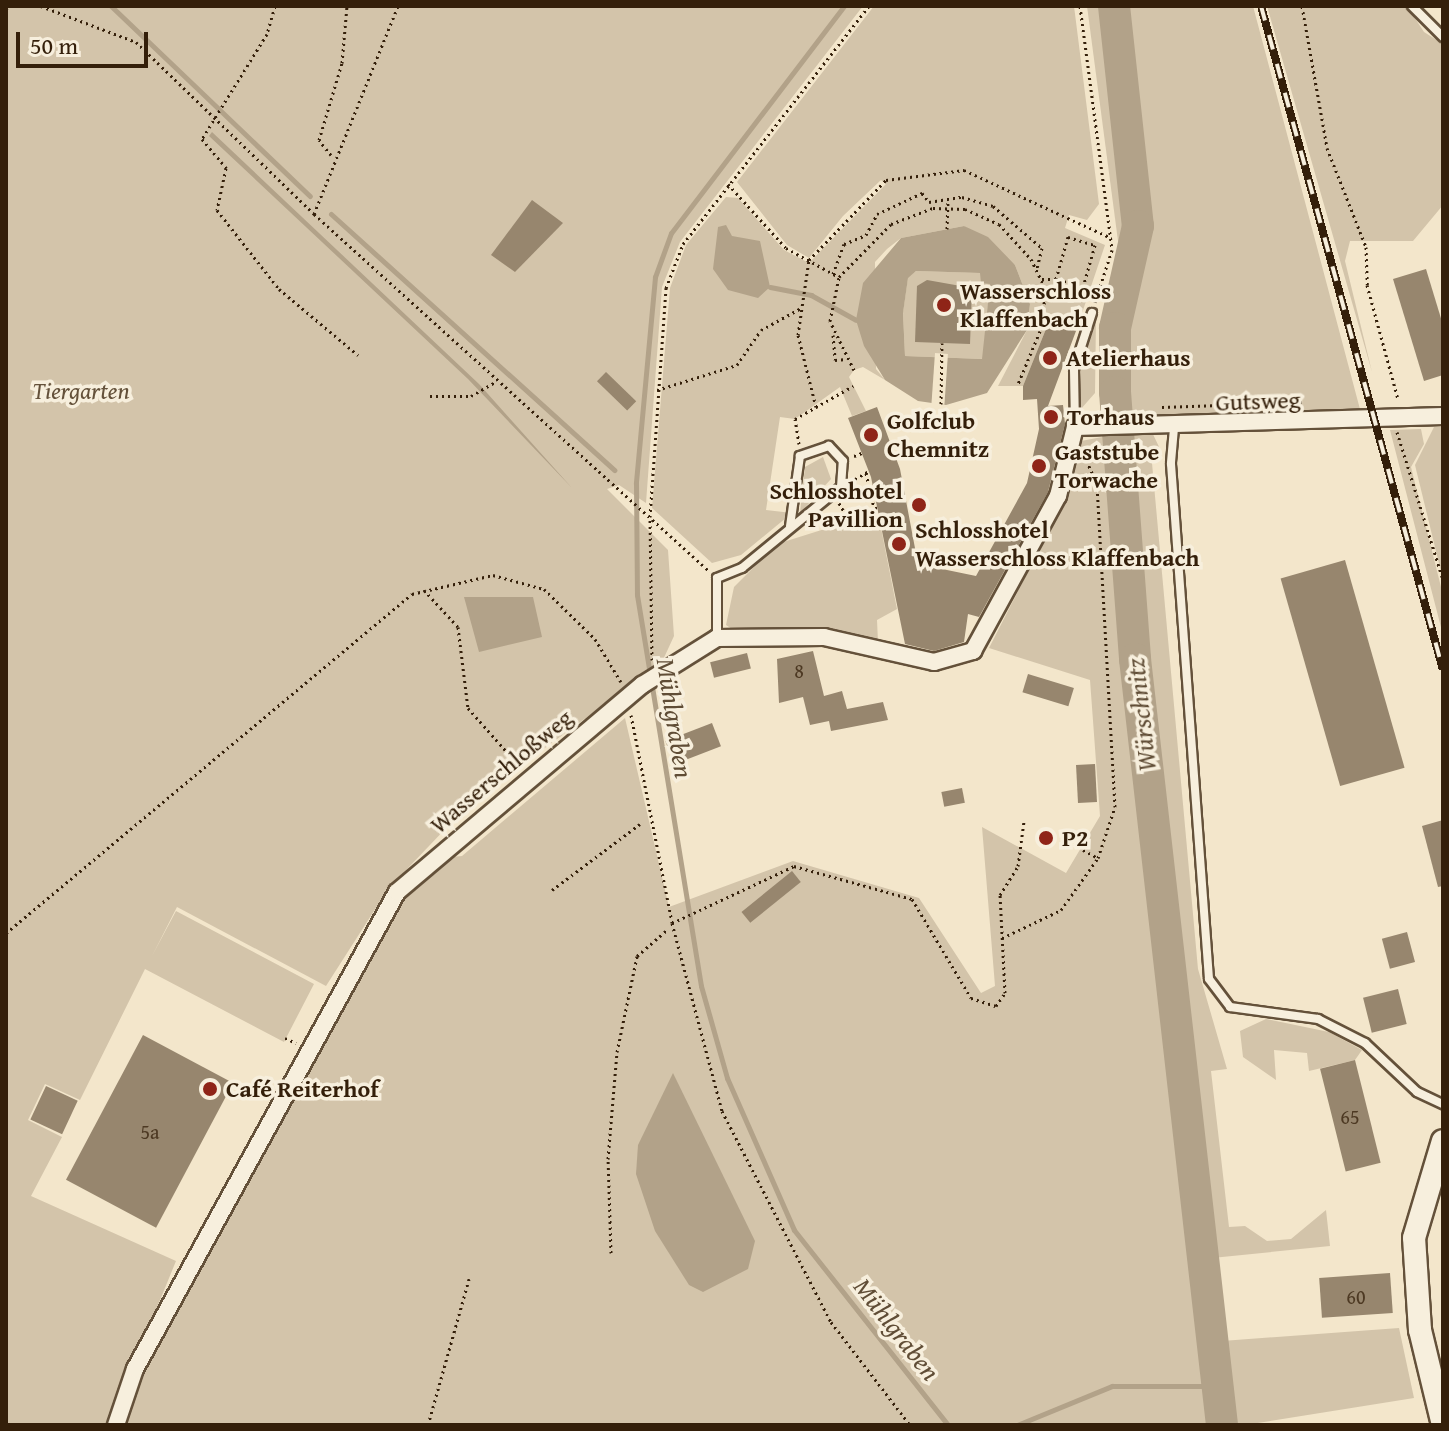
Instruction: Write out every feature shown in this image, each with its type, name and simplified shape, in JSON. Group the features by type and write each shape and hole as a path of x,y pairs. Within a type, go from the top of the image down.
{"main road":[{"path":"1443,1141 1414,1238 1420,1330 1443,1425"}],"street":[{"name":"Gutsweg","path":"1079,431 1149,422 1174,428 1398,421 1443,416"},
{"path":"717,638 824,637 934,662 973,651 1058,496 1079,431"},
{"name":"Wasserschloßweg","path":"116,1425 135,1369 397,892 528,775 641,687 717,638"}],"lane":[{"path":"1412,6 1443,37"},
{"path":"1079,431 1074,369 1092,313"},
{"path":"1174,428 1171,464 1209,979 1230,1007 1318,1019 1365,1043 1417,1092 1443,1104"},
{"path":"717,638 717,578 742,568 832,494 846,475 839,452 819,445 800,456 790,526"}],"path":[{"path":"41,6 136,42 314,214 496,382 717,578"},
{"path":"275,6 225,109 202,139 226,168 215,199 219,215 279,289 358,355"},
{"path":"331,155 319,140 342,63 347,6"},
{"path":"314,214 398,6"},
{"path":"869,6 683,244 666,288 657,390 641,687 672,923 722,1111 778,1229 831,1322 910,1425"},
{"path":"1080,6 1111,238 1092,313"},
{"path":"1302,6 1327,148 1366,247 1367,285 1398,421 1443,580"},
{"path":"816,407 798,335 809,260 886,180 949,168 996,182 1111,238"},
{"path":"728,184 786,248 839,277"},
{"path":"833,274 844,244 866,235 877,214 922,193 999,224 1037,268 1046,306 1018,384"},
{"path":"854,370 833,334 830,321 833,295 839,277 891,224 948,205 962,197 993,206 1042,248 1037,268"},
{"path":"947,229 948,205"},
{"path":"1042,279 1056,279 1083,287 1095,245 1068,237 1056,279"},
{"path":"657,390 737,365 761,330 801,308"},
{"path":"833,334 830,352 847,359"},
{"path":"941,404 942,343"},
{"path":"430,396 471,396 496,382"},
{"path":"800,456 795,419 853,386"},
{"path":"1002,938 1051,920 1098,858 1111,832 1116,779 1097,484 1079,431"},
{"path":"853,457 862,453"},
{"path":"832,494 846,515 875,508 866,473"},
{"path":"6,933 401,601 424,590 493,575 544,589 641,687"},
{"path":"424,590 458,627 468,708 528,775"},
{"path":"672,923 697,918 794,866 912,899 985,1008 1005,993 1000,895 1018,866 1024,821"},
{"path":"552,890 640,824"},
{"path":"1083,850 1098,858"},
{"path":"611,1253 608,1140 618,1044 637,956 668,929"},
{"path":"428,1425 469,1279"}],"green space":[{"name":"Tiergarten","path":"6,6 863,6 680,242 662,287 646,503 619,485 607,489 668,550 674,636 662,662 470,803 388,889 326,986 177,907 152,956 176,911 314,984 284,1042 145,969 80,1100 45,1084 28,1120 62,1137 31,1196 176,1261 109,1425 6,1425"},
{"path":"874,6 1074,6 1099,204 1087,220 1069,215 1065,228 1105,245 1076,331 1050,319 1023,386 998,386 1027,330 1030,304 1015,265 964,226 901,238 887,249 875,262 876,369 885,380 863,367 854,370 849,377 866,411 852,416 840,387 795,419 780,417 766,510 792,513 741,555 712,563 652,508 670,288 686,245 726,197 738,198 784,250 809,263 886,184 881,180 843,216 809,258 787,245 737,182"},
{"path":"1087,6 1107,6 1128,170 1128,243 1118,241"},
{"path":"1121,6 1253,6 1361,413 1174,422 1162,414 1127,416 1128,333 1144,225"},
{"path":"1267,6 1407,6 1424,32 1443,44 1443,205 1413,241 1350,241 1345,261 1372,372"},
{"path":"916,271 981,273 990,283 983,359 905,356 903,312 908,277"},
{"path":"1096,318 1095,393 1080,410 1077,371"},
{"path":"1443,426 1443,580 1415,465 1434,427"},
{"path":"1150,428 1161,451 1151,452 1198,969 1227,1069 1211,1071 1229,1227 1245,1226 1267,1241 1291,1239 1326,1210 1330,1246 1212,1258 1222,1341 1399,1328 1414,1398 1245,1425 120,1425 131,1388 398,894 441,858 462,856 625,718 669,907 793,861 919,898 981,993 995,986 982,827 1066,873 1100,816 1090,680 989,648 1066,497 1081,441"},
{"path":"1421,429 1424,444 1411,467 1443,595 1443,635 1390,430"},
{"path":"823,457 831,479 800,513 805,467"},
{"path":"847,522 881,528 897,609 877,620 878,642 738,633 726,625 734,587 777,544"},
{"path":"1266,1019 1329,1032 1362,1050 1355,1060 1309,1071 1307,1053 1274,1050 1276,1080 1243,1057 1240,1031"}],"shaded area":[{"path":"212,132 479,384 572,488 468,379 209,136"},
{"path":"726,225 732,236 760,241 770,287 758,298 728,290 713,269 718,227"},
{"path":"964,226 988,237 1015,265 1030,304 1027,330 987,393 946,405 918,401 885,380 864,346 856,320 863,283 901,238","holes":["916,271 980,273 981,283 990,284 982,359 905,356 903,313 908,278"]},
{"path":"464,597 533,597 542,637 479,652"},
{"path":"673,1073 755,1241 748,1269 703,1292 689,1285 655,1231 636,1174 638,1145"}],"pier":[{"path":"935,353 948,354 944,405 931,404"}],"building":[{"path":"532,200 563,223 515,272 491,255"},
{"path":"1426,269 1443,325 1443,375 1424,381 1393,279"},
{"name":"Wasserschloss Klaffenbach","path":"927,280 972,288 970,344 915,342 917,286"},
{"path":"1050,319 1076,331 1048,406 1063,405 1065,424 1048,492 979,617 968,614 964,642 934,651 905,644 871,477 848,418 877,407 900,469 918,564 976,576 1027,483 1039,429 1037,399 1023,400 1023,386"},
{"path":"606,372 636,401 627,411 597,381"},
{"path":"1345,560 1405,768 1340,786 1281,578"},
{"path":"813,651 824,696 842,691 847,709 883,702 888,720 831,731 829,721 810,725 803,697 779,703 777,659"},
{"path":"747,653 751,669 714,678 710,662"},
{"path":"1028,674 1074,688 1068,706 1022,692"},
{"path":"712,723 721,746 674,764 665,741"},
{"path":"1095,764 1097,802 1078,803 1076,765"},
{"path":"962,788 965,803 944,807 941,792"},
{"path":"1443,820 1443,886 1438,887 1422,826"},
{"path":"792,871 801,882 750,923 741,912"},
{"path":"1407,932 1415,962 1390,969 1382,939"},
{"path":"1398,989 1407,1024 1372,1033 1363,998"},
{"path":"143,1035 233,1083 156,1228 66,1180"},
{"path":"1355,1060 1381,1163 1346,1172 1320,1069"},
{"path":"46,1086 78,1101 62,1134 30,1120"},
{"path":"1390,1273 1393,1313 1322,1318 1319,1278"}],"waterway":[{"path":"111,6 310,196"},
{"name":"Mühlgraben","path":"844,6 671,233 655,277 636,483 637,595 701,986 727,1078 794,1230 948,1425"},
{"name":"Würschnitz","path":"1114,6 1138,226 1115,328 1115,392 1135,659 1222,1425"},
{"path":"331,214 614,470"},
{"path":"770,287 811,295 856,320"},
{"name":"Mühlgraben","path":"1017,1425 1112,1386 1217,1386"}],"railway":[{"path":"1261,6 1443,670"}],"place":[{"name":"Wasserschloss Klaffenbach","path":"944,305"},
{"name":"Atelierhaus","path":"1050,358"},
{"name":"Torhaus","path":"1051,417"},
{"name":"Golfclub Chemnitz","path":"871,435"},
{"name":"Gaststube Torwache","path":"1039,466"},
{"name":"Schlosshotel Pavillion","path":"919,505"},
{"name":"Schlosshotel Wasserschloss Klaffenbach","path":"899,544"},
{"name":"P2","path":"1046,838"},
{"name":"Café Reiterhof","path":"210,1089"}]}
